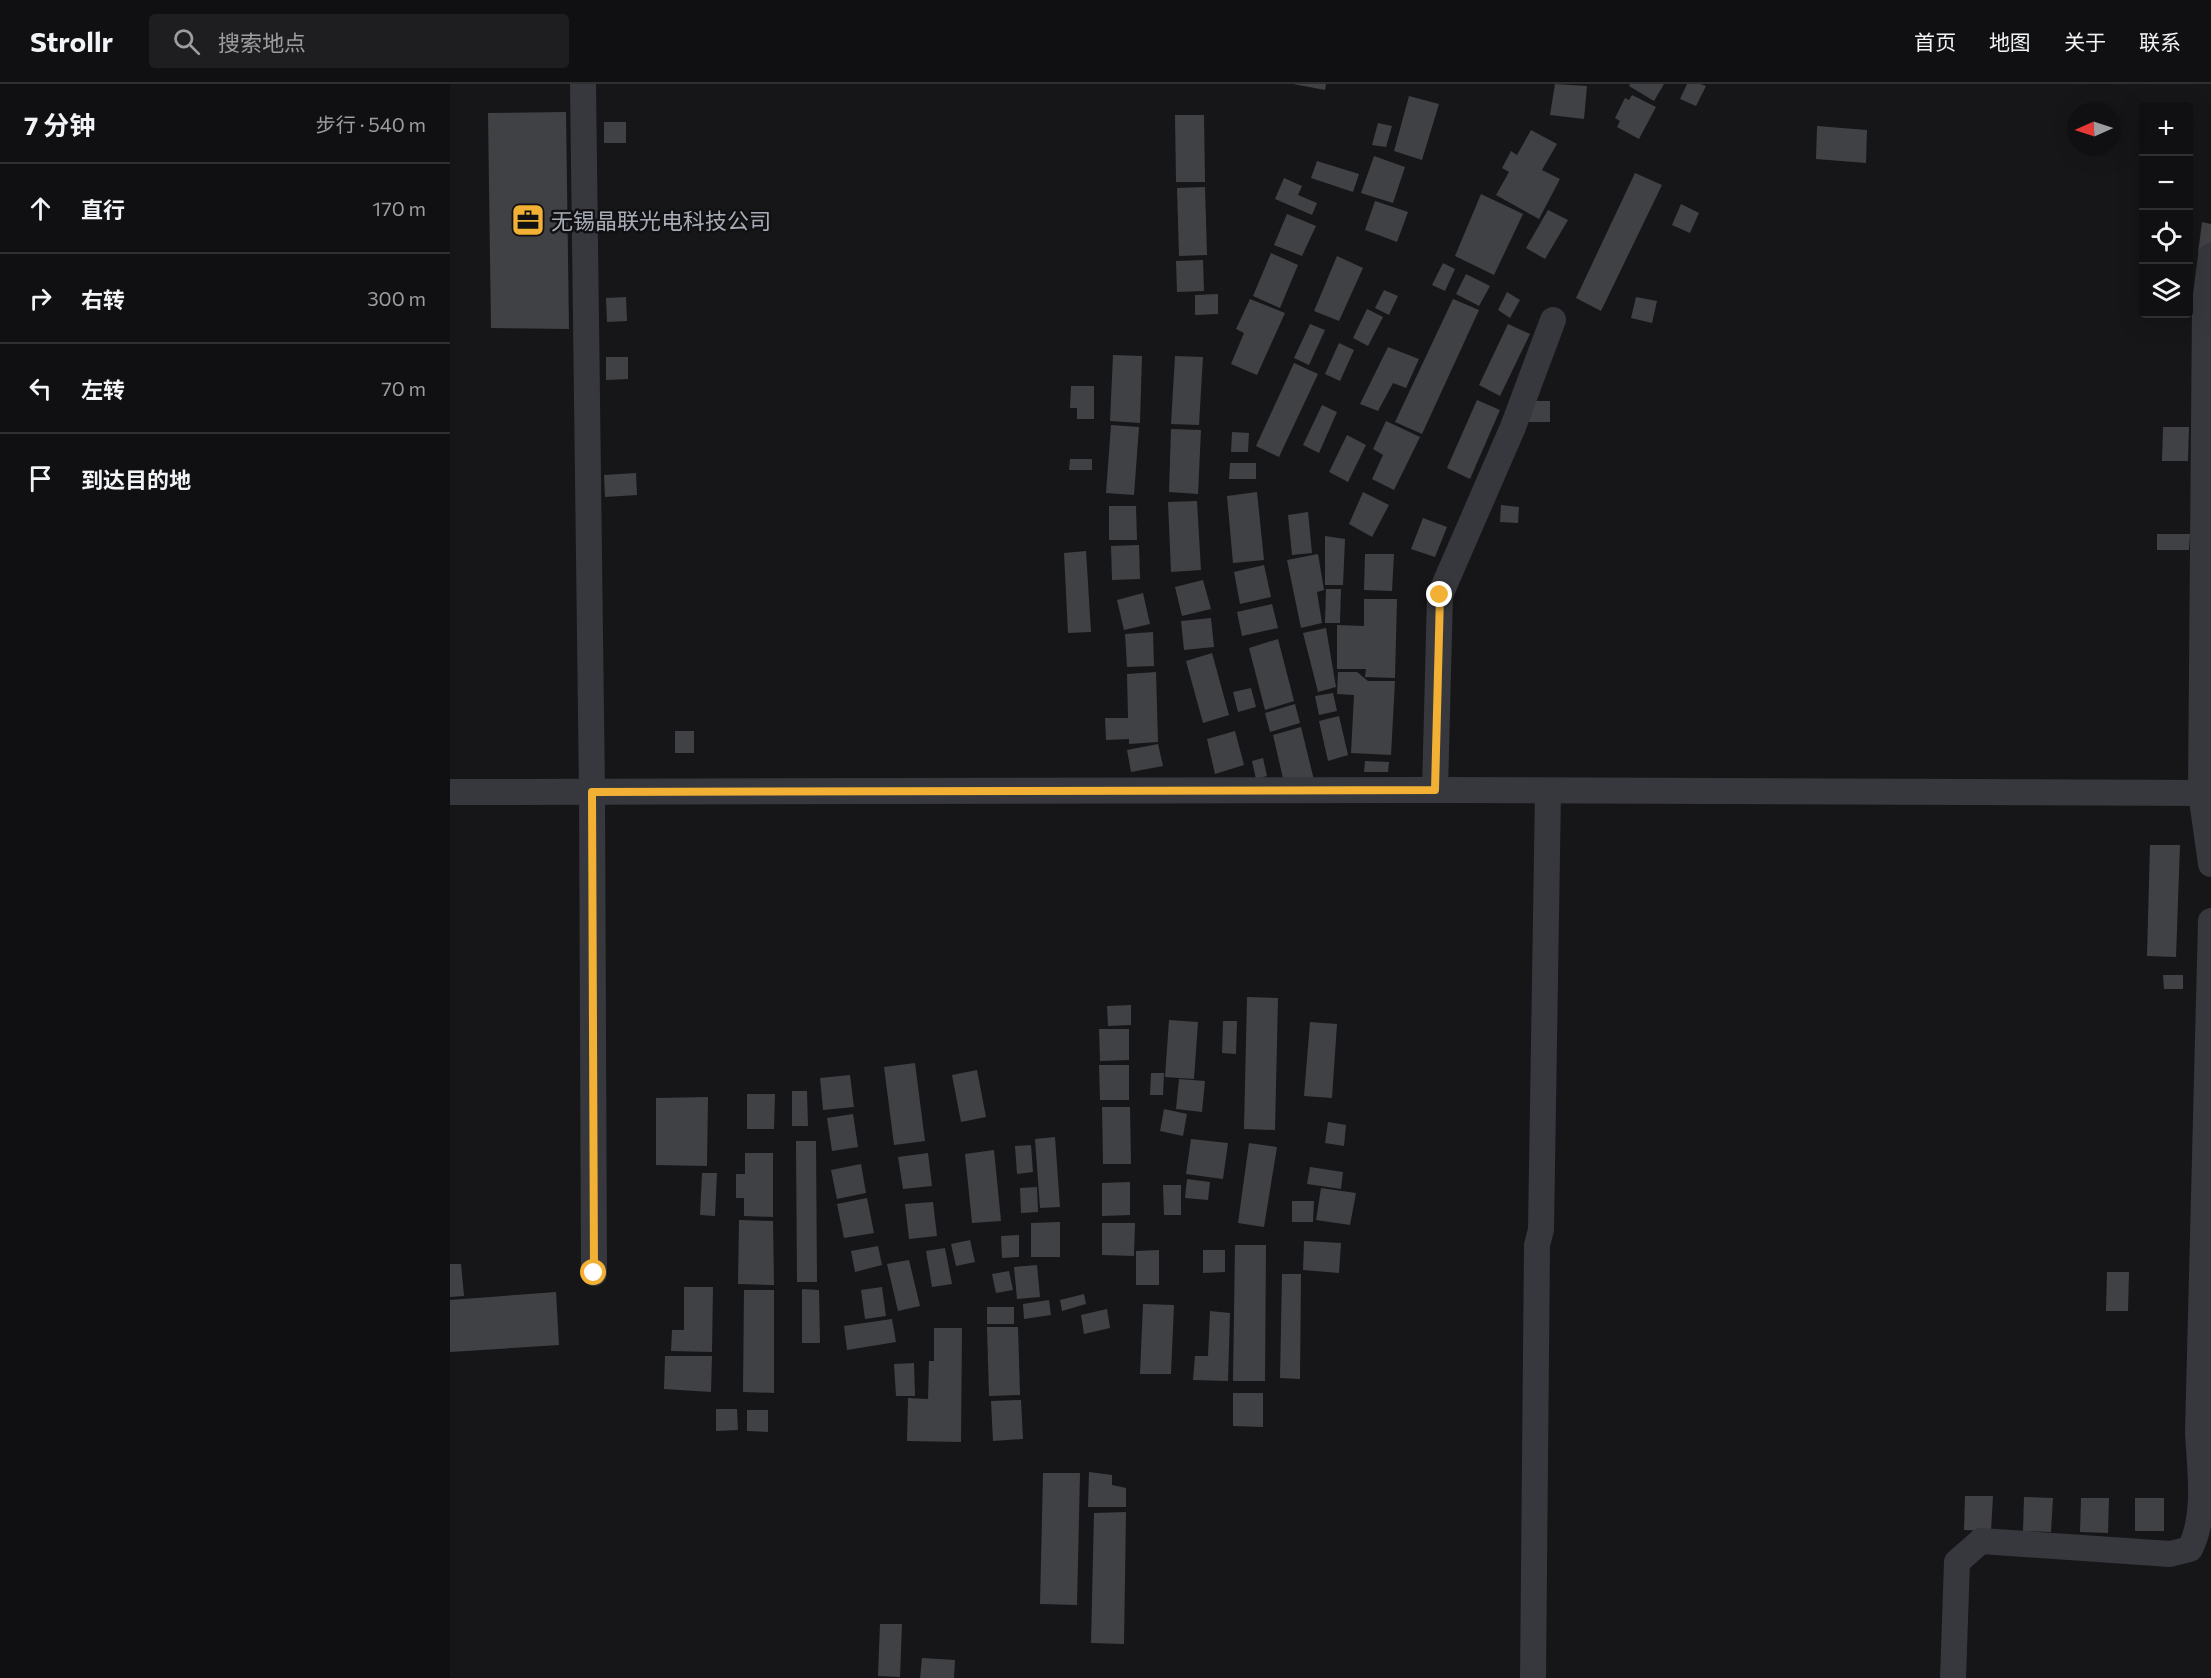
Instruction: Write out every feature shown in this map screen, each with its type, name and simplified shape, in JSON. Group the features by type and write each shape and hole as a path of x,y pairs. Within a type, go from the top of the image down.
{"street":[{"path":"583,84 592,792 594,1273"},
{"path":"2211,256 2205,303 2206,793 2211,864"},
{"path":"1435,790 1440,595 1513,427 1552,320"},
{"path":"450,792 1435,790 2206,793"},
{"path":"1533,1678 1537,1245 1541,1230 1548,791"},
{"path":"1953,1678 1957,1562 1981,1541 2170,1554 2190,1549 2195,1538 2201,1494 2198,1433 2211,921"}],"building":[{"path":"1293,84 1326,84 1325,90"},
{"path":"1555,84 1587,86 1584,119 1550,115"},
{"path":"1630,84 1664,84 1654,101 1629,86"},
{"path":"1687,84 1706,86 1696,106 1680,99"},
{"path":"1632,95 1656,107 1639,139 1617,127 1620,121 1615,118 1625,98 1629,100"},
{"path":"1409,96 1439,104 1422,160 1394,151"},
{"name":"无锡晶联光电科技公司","path":"566,112 569,329 491,328 488,113"},
{"path":"1175,115 1204,115 1205,182 1176,182"},
{"path":"604,122 626,122 626,143 604,143"},
{"path":"1378,123 1392,126 1386,147 1372,145"},
{"path":"1817,126 1867,130 1866,163 1816,159"},
{"path":"1531,130 1557,144 1542,170 1560,179 1539,219 1496,195 1509,172 1502,168 1511,151 1517,155"},
{"path":"1374,156 1405,167 1393,203 1361,193"},
{"path":"1317,161 1359,174 1353,192 1311,178"},
{"path":"1635,173 1662,185 1601,311 1576,298"},
{"path":"1284,178 1302,186 1298,195 1317,203 1312,215 1275,199"},
{"path":"1205,187 1207,255 1179,256 1177,188"},
{"path":"1481,194 1523,214 1494,275 1455,256"},
{"path":"1375,201 1408,212 1397,242 1365,230"},
{"path":"1681,204 1699,213 1690,233 1672,225"},
{"path":"1548,210 1568,220 1545,259 1526,248"},
{"path":"1287,214 1316,226 1302,256 1274,245"},
{"path":"2202,222 2211,224 2211,254 2198,253"},
{"path":"1271,253 1298,265 1280,308 1253,296"},
{"path":"1337,256 1363,268 1339,321 1314,311"},
{"path":"1203,260 1204,291 1177,292 1176,261"},
{"path":"1443,263 1455,269 1445,291 1432,285"},
{"path":"1466,274 1490,286 1479,306 1456,294"},
{"path":"1384,290 1398,296 1389,315 1375,308"},
{"path":"1507,292 1520,300 1510,318 1498,310"},
{"path":"1218,294 1218,314 1195,315 1195,295"},
{"path":"626,297 627,321 607,322 606,298"},
{"path":"1636,297 1657,301 1652,323 1631,318"},
{"path":"1250,299 1285,313 1257,375 1231,364 1244,333 1236,329"},
{"path":"1453,299 1479,310 1422,434 1395,422"},
{"path":"1367,309 1383,317 1368,346 1353,338"},
{"path":"1310,324 1325,330 1309,365 1294,358"},
{"path":"1508,324 1530,334 1500,396 1479,385"},
{"path":"1339,343 1354,350 1340,381 1325,374"},
{"path":"1388,347 1419,359 1406,388 1393,383 1378,411 1360,404"},
{"path":"1113,355 1142,356 1140,423 1110,421"},
{"path":"1175,356 1203,357 1199,425 1171,424"},
{"path":"606,357 628,357 628,379 606,380"},
{"path":"1294,363 1318,374 1279,457 1256,446"},
{"path":"1071,386 1094,386 1094,419 1077,419 1077,408 1070,408"},
{"path":"1477,400 1500,410 1470,479 1447,468"},
{"path":"1528,401 1550,401 1550,422 1529,422"},
{"path":"1322,405 1337,412 1319,453 1303,445"},
{"path":"1386,421 1420,437 1394,490 1372,479 1383,455 1373,449"},
{"path":"1111,425 1139,427 1134,495 1106,493"},
{"path":"2163,427 2189,427 2188,461 2162,461"},
{"path":"1171,429 1201,430 1198,494 1169,492"},
{"path":"1232,432 1249,433 1248,452 1231,452"},
{"path":"1347,435 1366,445 1348,482 1329,472"},
{"path":"1070,459 1092,459 1092,470 1069,470"},
{"path":"1230,463 1256,463 1256,479 1229,479"},
{"path":"636,473 637,495 605,497 604,475"},
{"path":"1257,492 1264,560 1233,563 1227,496"},
{"path":"1363,492 1389,505 1372,537 1349,524"},
{"path":"1197,501 1201,570 1171,572 1168,502"},
{"path":"1501,505 1519,507 1518,523 1500,522"},
{"path":"1109,506 1136,506 1137,540 1109,540"},
{"path":"1308,512 1312,553 1292,555 1288,515"},
{"path":"1423,518 1447,527 1435,557 1411,549"},
{"path":"2157,534 2190,534 2189,550 2157,550"},
{"path":"1325,536 1345,539 1343,585 1325,585"},
{"path":"1139,545 1140,579 1112,580 1111,546"},
{"path":"1086,551 1091,632 1068,633 1064,553"},
{"path":"1318,554 1324,590 1317,592 1322,623 1301,628 1287,560"},
{"path":"1365,554 1394,554 1392,591 1364,590"},
{"path":"1264,565 1271,597 1240,604 1234,572"},
{"path":"1203,580 1211,609 1182,616 1175,587"},
{"path":"1326,589 1341,589 1340,623 1325,623"},
{"path":"1143,593 1150,624 1124,630 1117,600"},
{"path":"1364,599 1397,599 1395,678 1365,677 1366,669 1337,669 1337,625 1364,626"},
{"path":"1272,604 1278,628 1242,636 1237,612"},
{"path":"1211,618 1214,647 1184,650 1181,621"},
{"path":"1326,628 1336,687 1318,692 1303,633"},
{"path":"1153,632 1154,666 1127,667 1125,634"},
{"path":"1278,639 1294,701 1265,710 1249,648"},
{"path":"1212,653 1229,715 1203,723 1186,661"},
{"path":"1156,672 1158,742 1129,744 1129,739 1106,740 1105,718 1128,718 1127,674"},
{"path":"1338,672 1357,672 1368,681 1395,681 1391,755 1351,753 1354,695 1337,694"},
{"path":"1251,688 1256,707 1238,712 1233,692"},
{"path":"1333,693 1337,711 1319,715 1315,696"},
{"path":"1295,704 1300,723 1270,732 1265,713"},
{"path":"1339,716 1348,755 1328,761 1319,721"},
{"path":"1301,727 1314,780 1285,787 1273,735"},
{"path":"675,731 694,731 694,753 675,753"},
{"path":"1235,731 1244,765 1215,774 1207,739"},
{"path":"1158,744 1163,766 1131,772 1127,750"},
{"path":"1263,758 1267,776 1256,779 1252,761"},
{"path":"1365,761 1389,762 1388,772 1364,772"},
{"path":"2150,845 2180,845 2176,957 2147,956"},
{"path":"2163,975 2183,975 2183,989 2164,989"},
{"path":"1247,997 1278,998 1275,1130 1244,1129"},
{"path":"1131,1005 1131,1025 1108,1026 1107,1006"},
{"path":"1169,1020 1198,1022 1194,1079 1165,1077"},
{"path":"1223,1021 1237,1021 1236,1054 1222,1053"},
{"path":"1310,1022 1337,1024 1332,1098 1304,1096"},
{"path":"1099,1029 1129,1029 1129,1060 1100,1061"},
{"path":"915,1063 925,1141 894,1145 884,1067"},
{"path":"1099,1065 1129,1065 1129,1100 1100,1100"},
{"path":"977,1070 986,1117 961,1122 952,1075"},
{"path":"1151,1073 1164,1073 1163,1095 1150,1095"},
{"path":"850,1075 854,1107 823,1110 820,1078"},
{"path":"1179,1079 1205,1081 1202,1112 1176,1109"},
{"path":"792,1091 807,1091 808,1126 792,1126"},
{"path":"747,1094 775,1094 774,1129 747,1129"},
{"path":"708,1097 707,1166 656,1165 656,1098"},
{"path":"1102,1107 1130,1107 1131,1164 1103,1164"},
{"path":"1164,1109 1187,1114 1183,1136 1160,1131"},
{"path":"853,1114 858,1147 832,1151 827,1118"},
{"path":"1328,1122 1346,1125 1344,1146 1325,1143"},
{"path":"1055,1137 1060,1207 1040,1208 1035,1139"},
{"path":"1191,1139 1228,1143 1223,1179 1186,1174"},
{"path":"796,1141 816,1141 817,1282 797,1282"},
{"path":"1249,1143 1277,1147 1264,1227 1238,1223"},
{"path":"1031,1145 1033,1172 1017,1174 1015,1146"},
{"path":"994,1150 1001,1221 972,1223 965,1154"},
{"path":"745,1153 773,1153 773,1217 744,1216 744,1198 736,1198 736,1174 745,1174"},
{"path":"928,1153 932,1186 903,1189 898,1157"},
{"path":"861,1164 866,1193 837,1199 831,1170"},
{"path":"1310,1167 1343,1172 1341,1189 1307,1184"},
{"path":"702,1173 717,1173 715,1216 700,1215"},
{"path":"1187,1179 1210,1182 1208,1200 1185,1198"},
{"path":"1130,1182 1130,1215 1102,1216 1102,1183"},
{"path":"1163,1185 1181,1185 1181,1215 1164,1215"},
{"path":"1037,1187 1038,1212 1021,1213 1020,1188"},
{"path":"1321,1188 1356,1193 1350,1225 1316,1220"},
{"path":"867,1198 874,1233 844,1238 837,1204"},
{"path":"1292,1201 1314,1201 1313,1222 1292,1222"},
{"path":"933,1202 937,1236 909,1239 905,1204"},
{"path":"739,1220 773,1221 774,1285 738,1284"},
{"path":"1060,1222 1060,1257 1031,1257 1031,1223"},
{"path":"1102,1223 1135,1223 1134,1256 1102,1255"},
{"path":"1019,1235 1019,1257 1002,1258 1001,1236"},
{"path":"970,1240 975,1262 956,1266 951,1244"},
{"path":"1304,1241 1341,1243 1339,1273 1303,1270"},
{"path":"1235,1245 1266,1245 1265,1381 1233,1381"},
{"path":"878,1246 882,1265 855,1272 851,1251"},
{"path":"945,1248 952,1284 932,1287 926,1251"},
{"path":"1159,1250 1159,1285 1136,1285 1136,1251"},
{"path":"1203,1250 1225,1250 1225,1272 1203,1273"},
{"path":"909,1260 920,1306 898,1311 887,1264"},
{"path":"450,1264 461,1264 464,1296 450,1297"},
{"path":"1037,1265 1040,1297 1017,1299 1014,1267"},
{"path":"1009,1271 1013,1290 996,1293 992,1274"},
{"path":"2107,1272 2129,1272 2128,1311 2106,1311"},
{"path":"1282,1274 1301,1274 1300,1379 1280,1378"},
{"path":"684,1287 713,1287 712,1352 671,1351 672,1330 684,1330"},
{"path":"882,1287 886,1316 865,1319 861,1290"},
{"path":"802,1289 819,1290 820,1343 802,1343"},
{"path":"744,1290 774,1290 774,1393 743,1392"},
{"path":"556,1292 559,1345 450,1352 450,1300"},
{"path":"1084,1294 1086,1304 1062,1311 1060,1300"},
{"path":"1049,1300 1051,1315 1024,1319 1023,1304"},
{"path":"1143,1304 1174,1305 1171,1374 1140,1374"},
{"path":"987,1307 1014,1307 1014,1324 987,1324"},
{"path":"1107,1309 1110,1328 1084,1334 1081,1315"},
{"path":"1210,1311 1230,1313 1228,1381 1193,1380 1195,1356 1208,1356"},
{"path":"892,1319 896,1342 847,1350 844,1326"},
{"path":"987,1327 1018,1327 1020,1395 989,1396"},
{"path":"934,1328 962,1328 961,1442 907,1441 908,1398 928,1399 929,1361 934,1361"},
{"path":"665,1356 712,1356 711,1392 664,1389"},
{"path":"914,1363 915,1396 896,1396 894,1364"},
{"path":"1233,1393 1263,1393 1263,1427 1233,1426"},
{"path":"1021,1400 1023,1439 993,1441 991,1401"},
{"path":"716,1409 737,1409 738,1430 716,1431"},
{"path":"747,1410 768,1410 768,1432 747,1431"},
{"path":"1089,1472 1112,1475 1112,1485 1126,1488 1126,1507 1088,1507"},
{"path":"1043,1473 1080,1473 1077,1605 1040,1604"},
{"path":"1965,1496 1993,1496 1991,1531 1964,1530"},
{"path":"2024,1497 2053,1498 2051,1532 2023,1531"},
{"path":"2081,1498 2109,1498 2108,1533 2080,1532"},
{"path":"2135,1498 2164,1498 2164,1531 2135,1531"},
{"path":"1126,1512 1124,1644 1091,1643 1094,1513"},
{"path":"880,1624 902,1624 900,1677 878,1676"},
{"path":"922,1658 955,1660 954,1678 920,1678"}],"place":[{"name":"无锡晶联光电科技公司","path":"528,220"}],"route":[{"path":"594,1273 592,792 1435,790 1440,595"}]}
